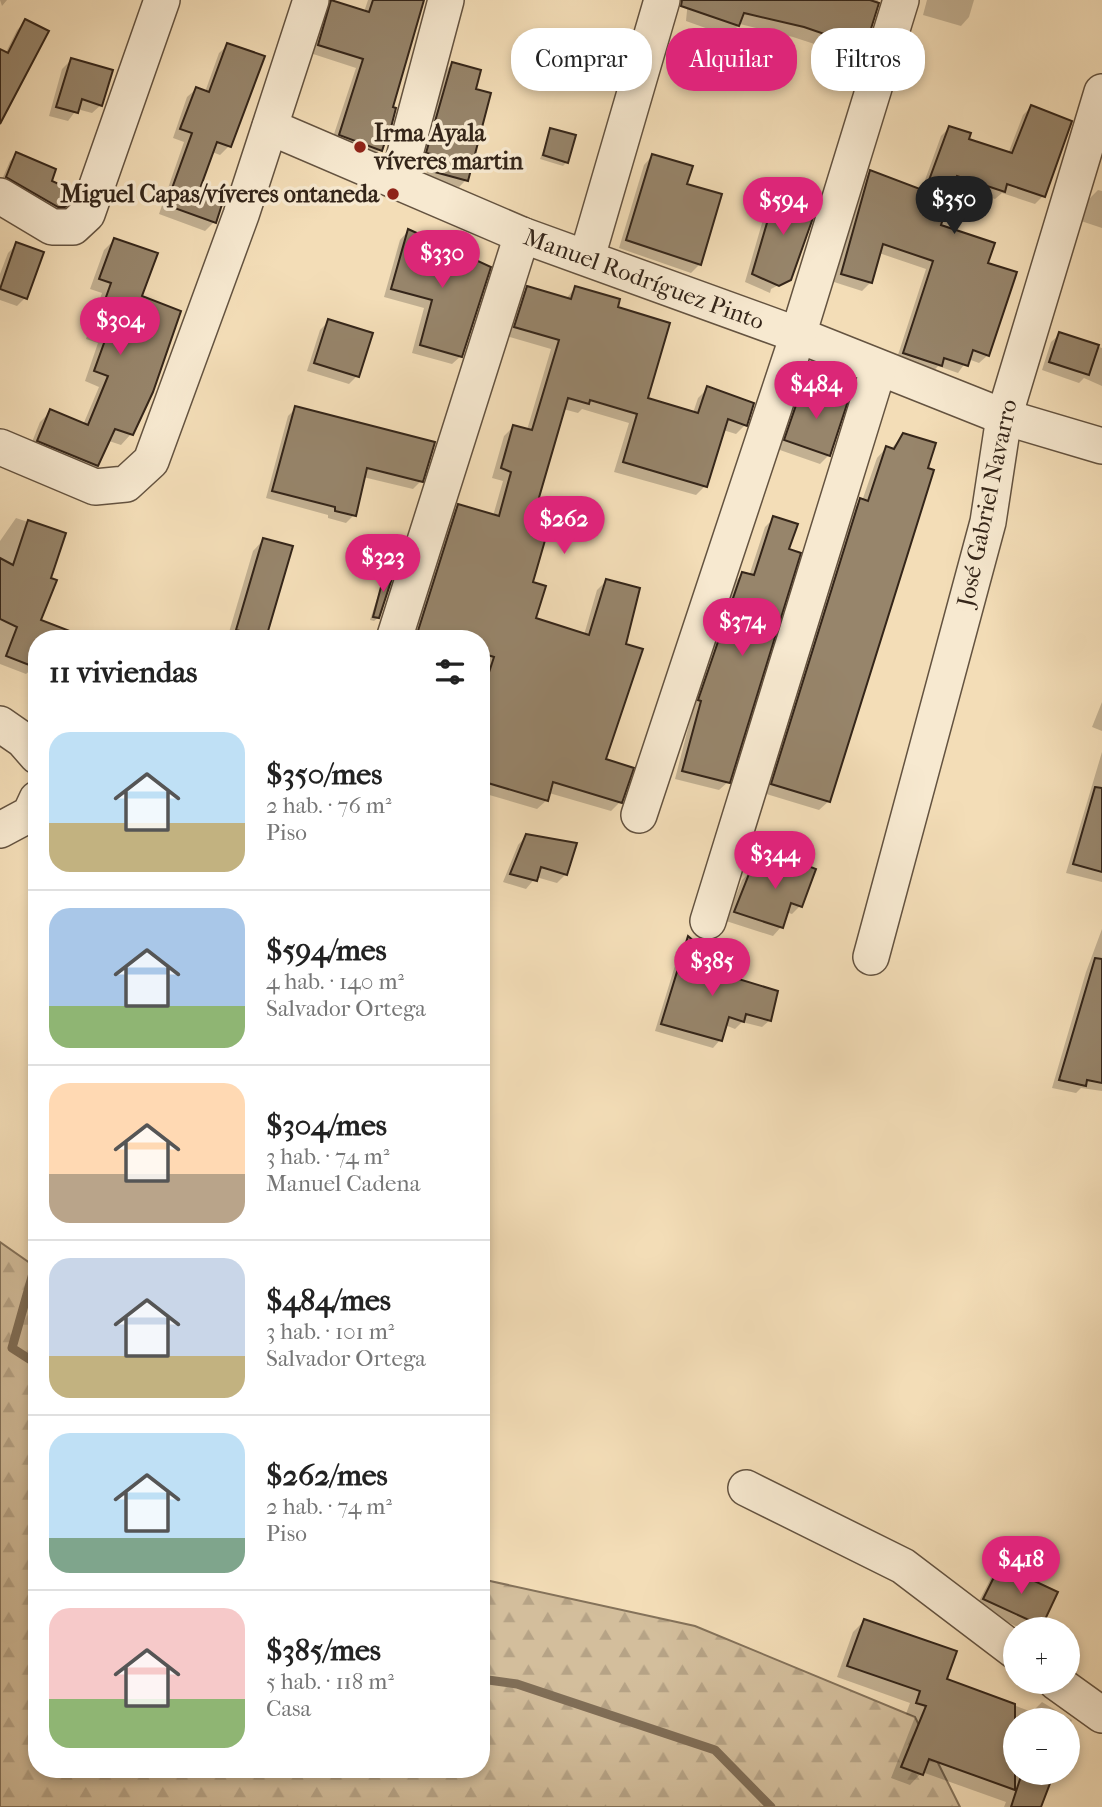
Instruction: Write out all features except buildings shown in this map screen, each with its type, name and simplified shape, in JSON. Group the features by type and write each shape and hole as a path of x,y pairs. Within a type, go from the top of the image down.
{"street":[{"path":"0,196 51,227 72,227 87,214 162,0"},
{"path":"0,447 95,487 126,484 151,461 270,127 311,0"},
{"path":"398,180 446,0"},
{"path":"587,257 662,0"},
{"path":"639,815 798,335 901,0"},
{"name":"José Gabriel Navarro","path":"871,957 988,522 1004,416 1102,92"},
{"name":"Manuel Rodríguez Pinto","path":"270,127 523,235 798,335 878,370 1004,416 1102,446"},
{"path":"397,630 523,235"},
{"path":"708,921 878,370"},
{"path":"0,724 28,746"},
{"path":"0,830 28,815"},
{"path":"746,1488 902,1566 1003,1642"},
{"path":"1073,1694 1102,1715"}],"green space":[{"path":"0,1242 28,1262 28,1778 490,1778 490,1581 695,1626 915,1717 960,1807 0,1807"}],"waterway":[{"path":"28,1291 12,1348 28,1358"},
{"path":"490,1680 517,1684 715,1750 771,1807"}],"place":[{"name":"Irma Ayala víveres martin","path":"360,147"},
{"name":"Miguel Capas/víveres ontaneda","path":"393,194"}]}
